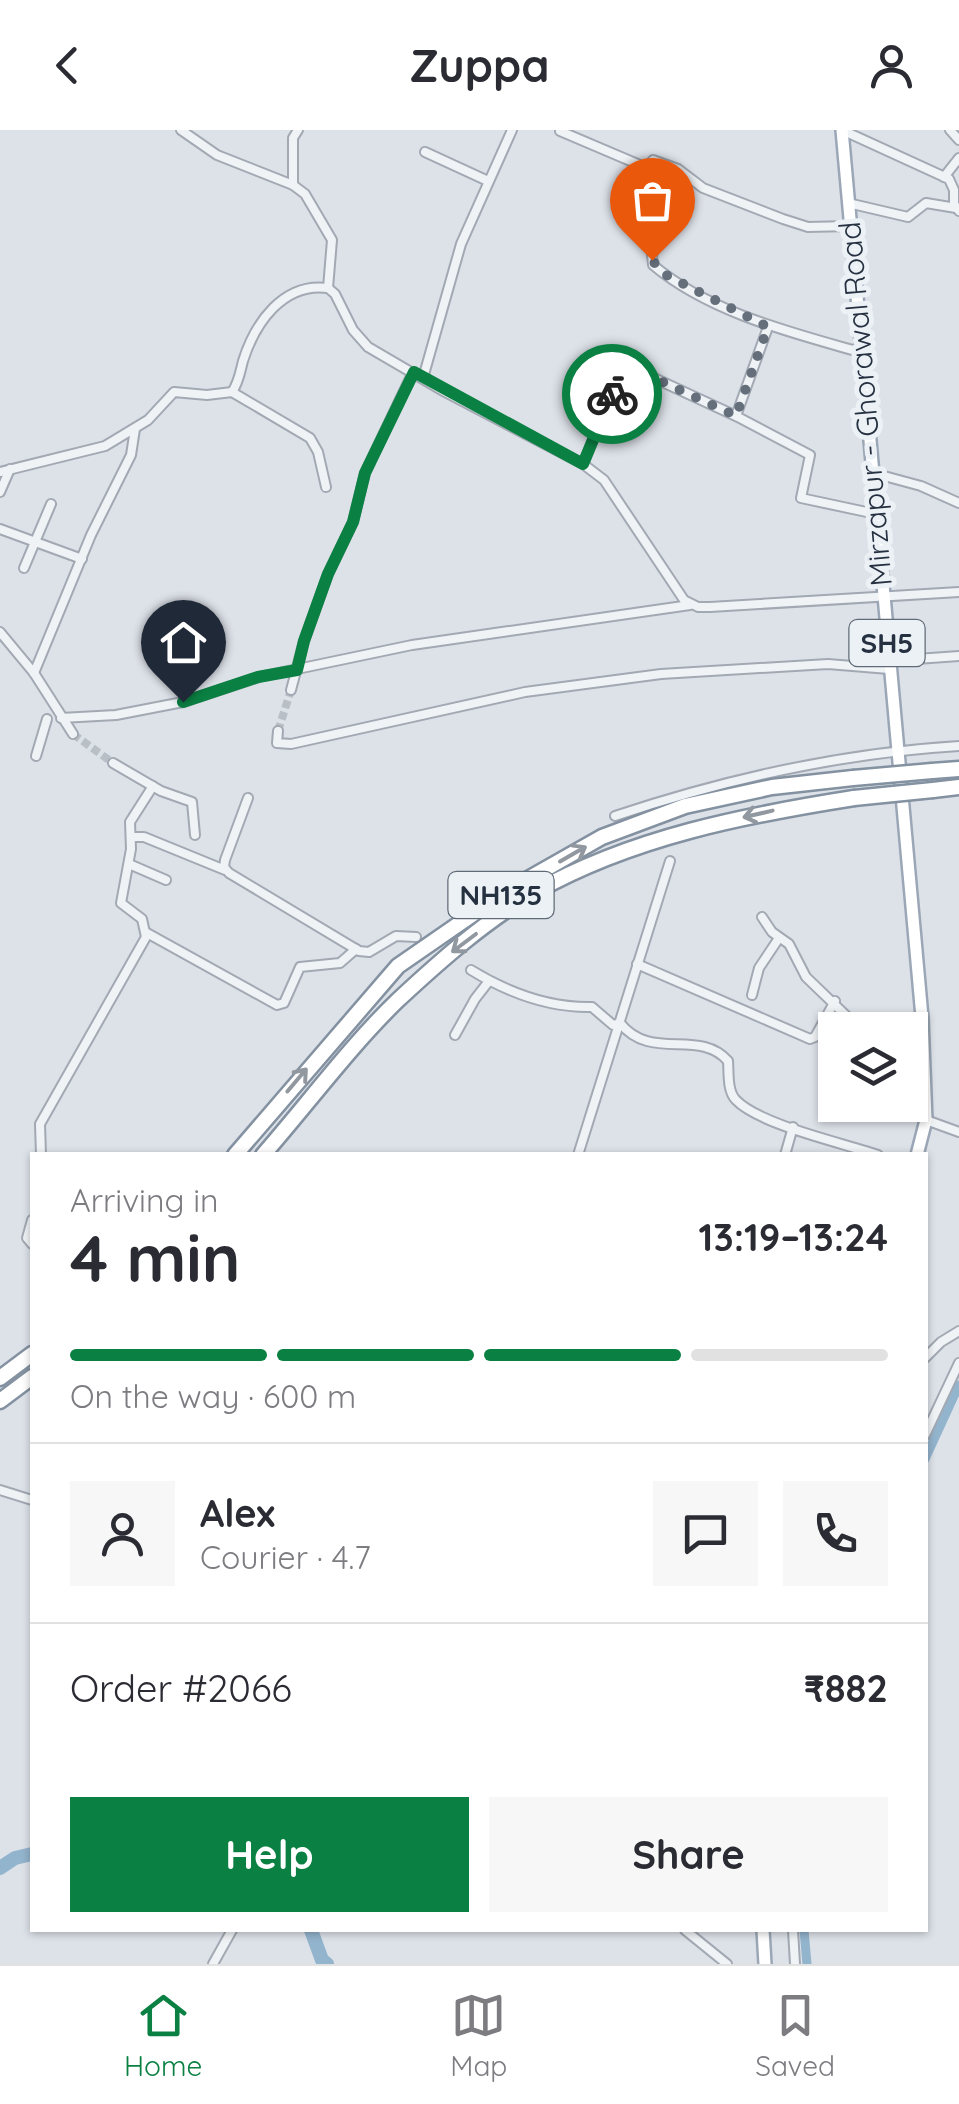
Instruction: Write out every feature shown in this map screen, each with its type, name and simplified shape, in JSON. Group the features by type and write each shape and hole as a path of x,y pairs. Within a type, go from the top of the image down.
{"highway":[{"name":"NH135","path":"237,1152 398,966 505,892 602,838 684,806 772,787 959,769"},
{"name":"NH135","path":"267,1152 395,1003 459,945 536,892 614,856 699,827 854,798 959,787"},
{"path":"0,1378 30,1356"},
{"path":"0,1402 30,1379"}],"main road":[{"name":"Mirzapur - Ghorawal Road","path":"842,130 921,1012"},
{"name":"Mirzapur - Ghorawal Road","path":"919,1152 926,1122"},
{"path":"763,1932 765,1964"}],"street":[{"path":"180,130 217,155 293,185 305,194 332,240 328,288 359,340 583,464 612,489 626,517 691,605"},
{"path":"293,185 293,138 298,130"},
{"path":"423,378 460,244 512,130"},
{"path":"842,130 944,177 952,184 957,209 926,202 908,217 848,202"},
{"path":"950,130 959,140"},
{"path":"560,132 647,168 653,160 667,163 703,188 783,219 808,226 850,226"},
{"path":"425,152 488,181"},
{"path":"944,177 959,158"},
{"path":"658,238 652,260 664,274 768,327 863,352"},
{"path":"232,392 248,348 264,319 281,300 310,287 328,288"},
{"path":"736,416 768,327"},
{"path":"583,464 623,369 628,366 736,416 810,456 801,498 876,514"},
{"path":"291,690 328,574 353,522 365,473 414,372"},
{"path":"0,492 5,471 105,446 148,420 174,392 207,396 232,392 310,438 318,452 326,487"},
{"path":"34,673 131,455 135,429"},
{"path":"873,474 921,486 959,503"},
{"path":"24,568 50,504"},
{"path":"0,530 82,559"},
{"path":"61,718 116,716 150,709 203,697 258,677 412,644 691,605 959,592"},
{"path":"0,632 34,673 74,734"},
{"path":"278,732 277,743 291,744 525,692 661,674 828,664 889,665 959,656"},
{"path":"36,756 46,719"},
{"path":"615,816 724,782 897,750 959,746"},
{"path":"113,763 192,802 195,834"},
{"path":"41,1152 40,1124 146,933 142,919 122,902 132,836 130,822 153,786"},
{"path":"225,870 225,860 248,798"},
{"path":"132,836 225,870 356,949 369,952 390,938 416,937"},
{"path":"579,1152 670,862"},
{"path":"129,864 166,880"},
{"path":"762,918 789,944 806,977 844,1012"},
{"path":"146,933 277,1005 284,1002 300,967 340,963 356,949"},
{"path":"752,995 759,968 779,938"},
{"path":"638,964 810,1039 816,1037 835,1002"},
{"path":"471,970 545,1002 592,1007 613,1025 620,1023"},
{"path":"455,1036 489,981"},
{"path":"620,1023 629,1035 646,1043 702,1047 724,1056 737,1101 794,1128 869,1152"},
{"path":"928,1121 959,1132"},
{"path":"785,1152 794,1128"},
{"path":"928,1355 959,1331"},
{"path":"928,1429 959,1363"},
{"path":"0,1490 30,1499"},
{"path":"212,1964 231,1932"},
{"path":"687,1932 727,1964"},
{"path":"792,1932 795,1964"}],"waterway":[{"path":"928,1452 959,1385"},
{"path":"0,1868 30,1854"},
{"path":"312,1932 327,1964"},
{"path":"804,1932 807,1964"}],"tunnel":[{"path":"278,731 291,690"},
{"path":"73,734 113,763"}],"way so far":[{"path":"612,394 628,366 736,416 768,327 664,274 652,260"}],"route":[{"path":"183,702 258,677 297,670 328,574 353,522 365,473 414,372 583,464 612,394"}]}
